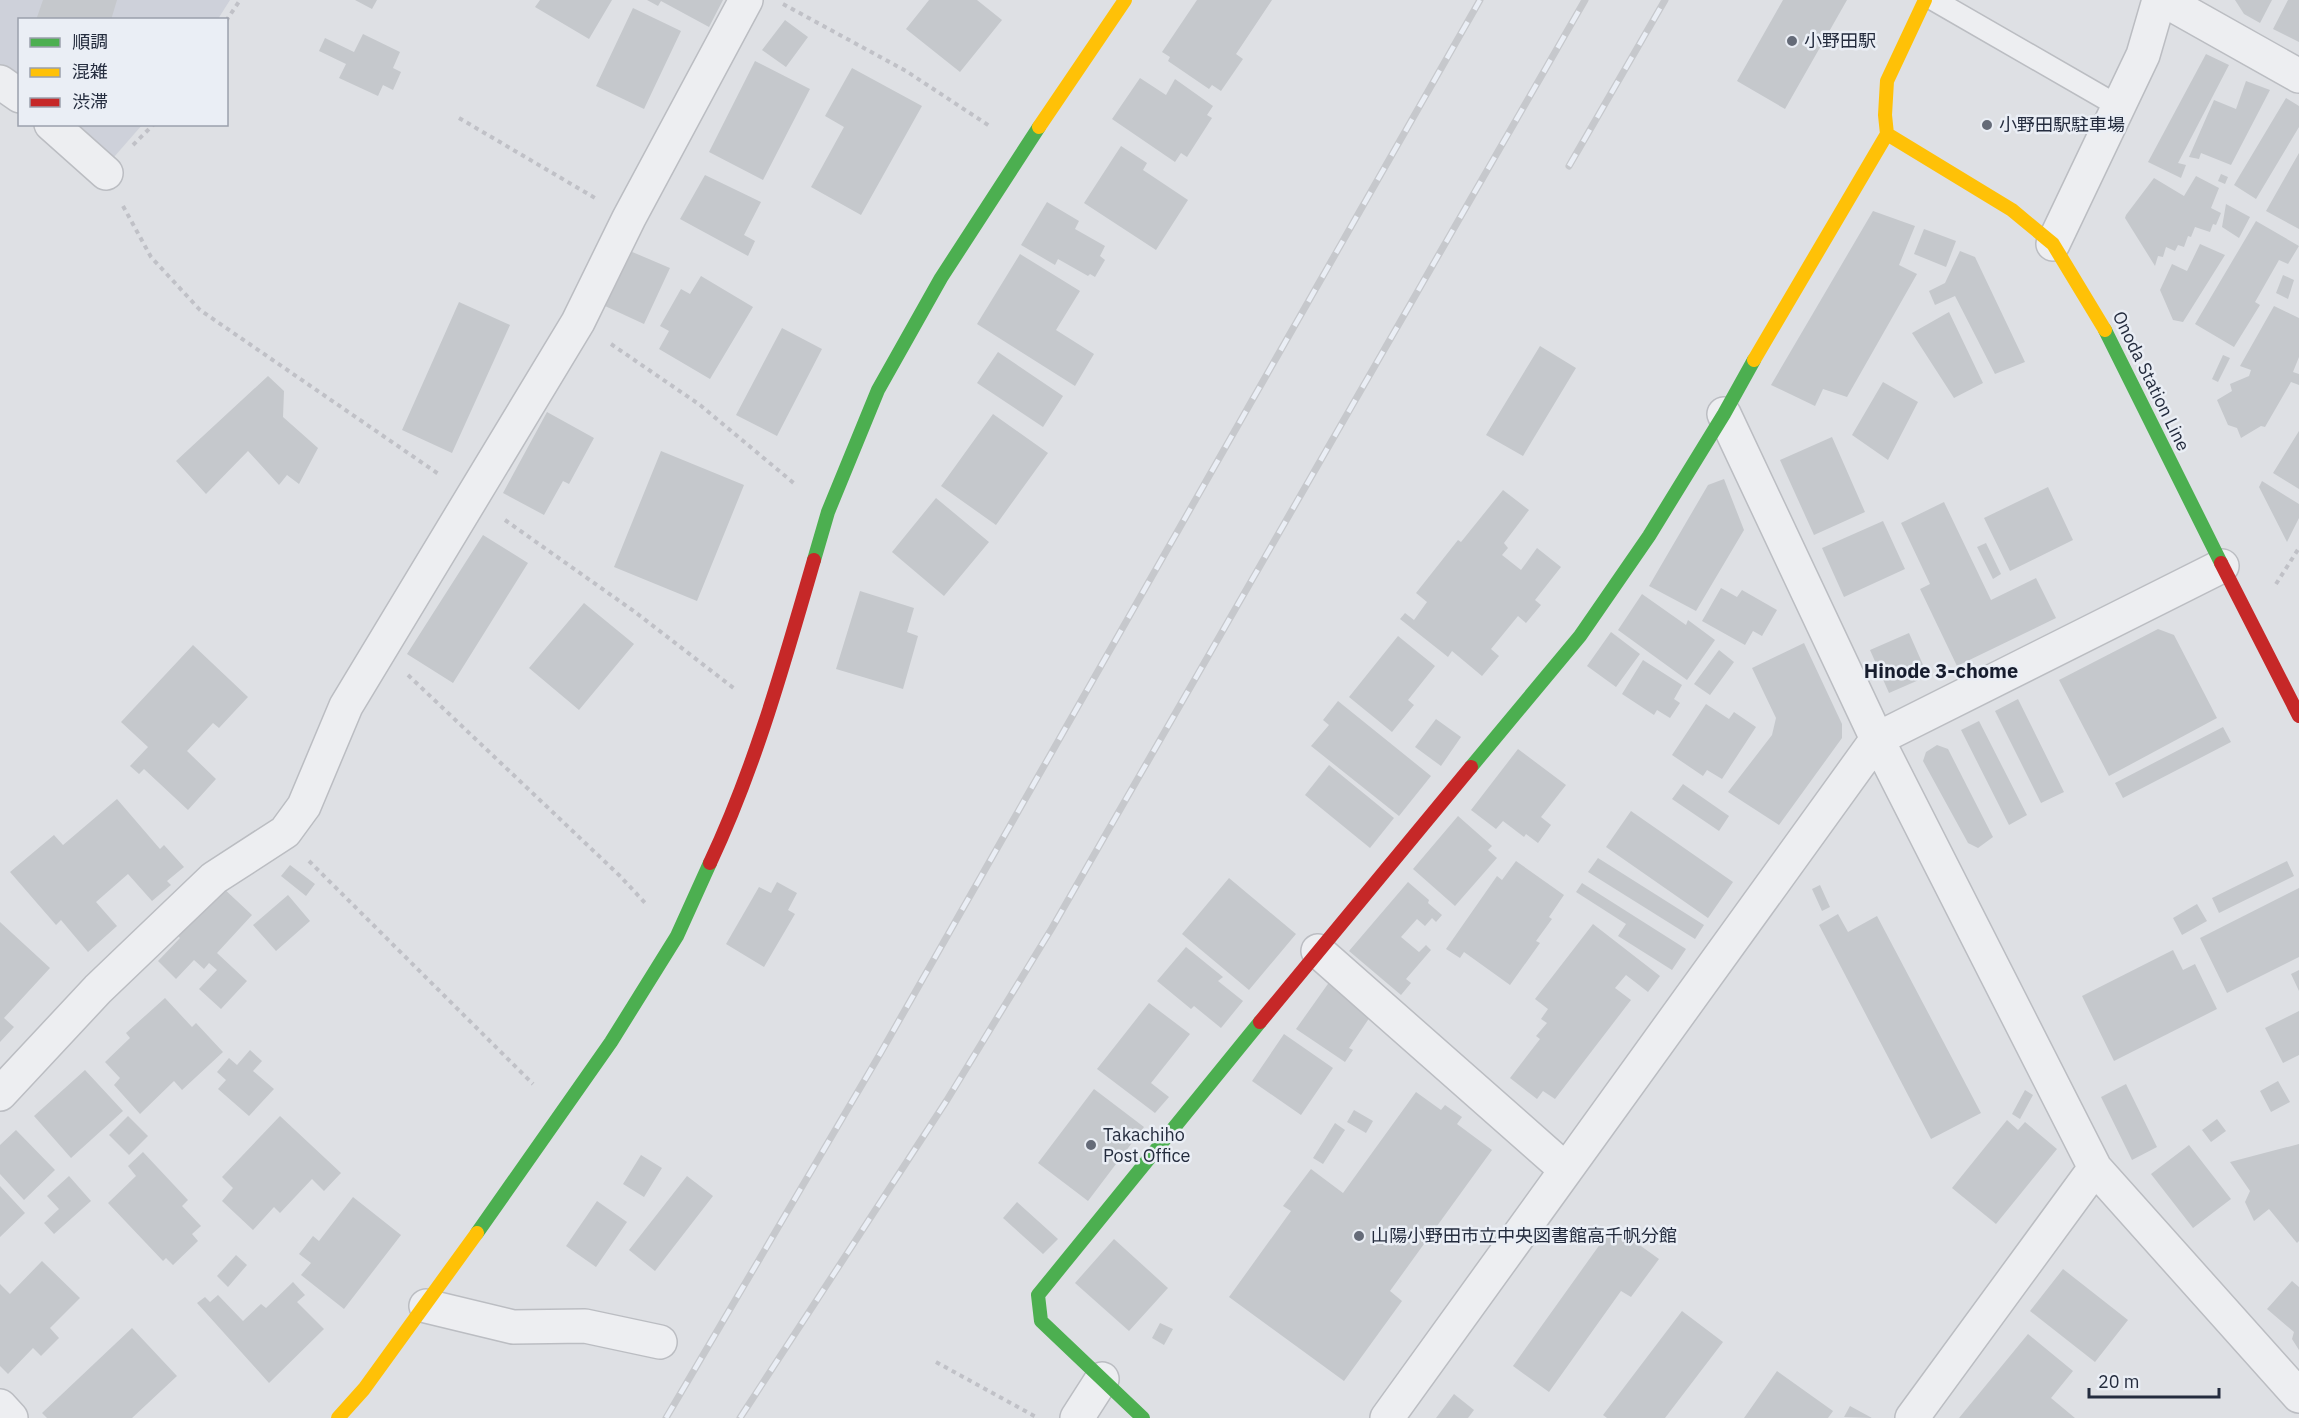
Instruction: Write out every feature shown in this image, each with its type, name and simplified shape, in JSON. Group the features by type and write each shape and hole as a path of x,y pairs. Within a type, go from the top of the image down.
{"street":[{"path":"0,1094 98,989 214,878 285,832 304,806 346,706 578,322 629,218 746,0"},
{"path":"338,1418 364,1389 426,1306 611,1042 677,936 735,810 769,715 828,512 878,390 941,278 1024,149 1125,0"},
{"path":"1143,1418 1041,1321 1038,1295 1318,951 1580,636 1649,536 1724,414 1751,364 1887,134 1885,116 1887,81 1925,0"},
{"path":"2053,244 2143,55 2159,0"},
{"path":"2164,0 2299,76"},
{"path":"0,82 18,95"},
{"path":"53,126 106,173"},
{"name":"Onoda Station Line","path":"1887,134 2012,210 2053,244 2098,315 2299,716"},
{"path":"1724,414 1877,739 2094,1168 2299,1396"},
{"path":"1387,1418 1877,739 2222,566"},
{"path":"1318,951 1565,1169"},
{"path":"1912,1418 2094,1168"},
{"path":"426,1306 513,1327 585,1326 660,1342"},
{"path":"1077,1418 1101,1379"},
{"path":"0,1406 11,1418"}],"lane":[{"path":"1934,0 2118,106"}],"path":[{"path":"228,18 240,0"},
{"path":"776,0 906,71 1024,149"},
{"path":"459,118 629,218"},
{"path":"152,126 106,173 151,256 200,310 635,612 769,715"},
{"path":"578,322 700,405 828,512"},
{"path":"376,657 403,670 620,876 677,936"},
{"path":"285,832 297,849 561,1113"},
{"path":"936,1362 1038,1418"}],"shaded area":[{"path":"0,0 230,0 219,18 18,18 18,83 0,70"},
{"path":"68,126 141,126 114,157 99,152"}],"building":[{"path":"43,0 117,0 112,18 37,18"},
{"path":"355,0 377,0 372,9"},
{"path":"540,0 612,0 589,39 535,7"},
{"path":"647,0 723,0 709,27 661,1 658,6"},
{"path":"929,0 977,0 1002,20 960,72 906,29"},
{"path":"1197,0 1272,0 1236,54 1243,59 1221,91 1212,85 1209,89 1168,61 1170,57 1162,52"},
{"name":"小野田駅","path":"1783,0 1847,0 1785,109 1737,81"},
{"path":"2235,0 2272,0 2260,23 2244,14"},
{"path":"2288,0 2299,0 2299,42 2273,29"},
{"path":"633,8 681,31 644,109 596,86"},
{"path":"785,20 808,37 786,67 762,50"},
{"path":"363,34 400,52 393,68 401,72 393,90 383,85 378,96 339,78 346,64 319,51 325,38 354,52"},
{"path":"2206,54 2229,65 2178,163 2186,165 2181,178 2148,162"},
{"path":"755,61 810,89 763,180 709,152"},
{"path":"852,68 922,106 861,215 811,187 844,127 825,116"},
{"path":"1140,78 1166,95 1175,79 1213,106 1207,115 1212,118 1187,157 1181,153 1175,162 1112,119"},
{"path":"2246,81 2270,90 2231,165 2201,153 2199,159 2189,157 2214,100 2236,109"},
{"path":"2286,98 2299,106 2299,127 2256,199 2234,185"},
{"path":"1121,146 1147,163 1143,170 1188,200 1156,250 1084,203"},
{"path":"2299,153 2299,229 2266,211"},
{"path":"2221,174 2228,177 2225,184 2218,181"},
{"path":"705,175 761,202 744,235 755,241 748,256 680,219"},
{"path":"2196,176 2219,188 2211,208 2221,213 2216,225 2213,224 2210,232 2195,227 2184,247 2178,245 2175,251 2166,247 2163,257 2158,256 2155,266 2125,218 2126,215 2154,178 2184,196"},
{"path":"1047,202 1079,221 1075,229 1105,246 1100,256 1105,260 1095,277 1090,274 1088,276 1058,259 1055,265 1021,245"},
{"path":"2226,204 2250,217 2239,238 2222,227"},
{"path":"1873,211 1915,226 1899,265 1917,274 1847,397 1823,389 1815,406 1771,385"},
{"path":"2256,221 2299,246 2288,264 2279,260 2255,302 2260,305 2234,347 2195,324"},
{"path":"1924,229 1956,241 1946,267 1914,254"},
{"path":"2200,244 2225,255 2183,322 2173,320 2160,290 2172,264 2187,271"},
{"path":"630,251 670,268 644,324 605,306"},
{"path":"1960,251 1975,257 2025,362 1995,374 1955,296 1935,305 1929,291 1945,283"},
{"path":"1020,254 1080,291 1056,330 1094,354 1075,386 977,324"},
{"path":"2283,275 2294,280 2288,299 2276,293"},
{"path":"701,276 753,307 710,379 659,349 669,331 660,326 681,289 690,294"},
{"path":"459,302 510,325 452,453 402,430"},
{"path":"2274,306 2299,318 2299,357 2293,372 2299,374 2299,385 2291,382 2265,427 2261,426 2241,438 2237,428 2228,425 2217,400 2232,391 2230,384 2249,376 2251,370 2240,366"},
{"path":"1949,312 1983,383 1954,398 1912,333"},
{"path":"782,328 822,349 777,436 736,415"},
{"path":"1540,346 1576,368 1523,456 1486,435"},
{"path":"998,352 1063,396 1043,427 977,383"},
{"path":"2223,355 2230,358 2218,382 2212,379"},
{"path":"268,376 284,391 283,417 318,448 299,484 287,475 279,485 248,451 206,494 176,461"},
{"path":"1883,382 1918,402 1888,460 1852,435"},
{"path":"547,412 594,438 569,484 563,481 544,515 503,493"},
{"path":"993,414 1048,453 996,525 941,486"},
{"path":"2299,431 2299,489 2273,473"},
{"path":"1832,437 1865,512 1814,535 1780,460"},
{"path":"661,451 744,485 697,601 614,567"},
{"path":"1724,479 1744,530 1696,611 1649,586 1708,485"},
{"path":"2262,481 2299,504 2299,518 2287,542 2259,487"},
{"path":"2048,487 2073,540 2010,571 1984,518"},
{"path":"1503,490 1529,510 1504,543 1508,548 1502,555 1521,570 1537,548 1561,567 1535,600 1541,605 1526,623 1518,616 1491,649 1499,656 1482,676 1452,651 1448,657 1400,619 1405,613 1414,620 1427,602 1416,593 1458,540 1461,542"},
{"path":"936,498 989,542 944,596 892,552"},
{"path":"1944,502 1991,600 2036,578 2056,618 1957,666 1920,589 1930,584 1901,523"},
{"path":"1883,521 1905,569 1844,597 1822,548"},
{"path":"483,535 528,563 453,683 407,654"},
{"path":"1986,543 2001,574 1993,579 1977,547"},
{"path":"1721,588 1737,597 1742,590 1777,610 1762,636 1753,631 1745,645 1702,621"},
{"path":"860,591 914,608 907,632 918,636 903,689 836,669"},
{"path":"1642,594 1686,625 1688,620 1715,640 1687,680 1618,630"},
{"path":"584,603 634,644 579,710 529,668"},
{"path":"2158,629 2174,635 2217,718 2109,776 2059,680"},
{"path":"1611,632 1640,654 1616,687 1587,666"},
{"path":"1909,633 1928,676 1889,693 1870,650"},
{"path":"1398,636 1435,666 1408,700 1414,705 1392,732 1349,697"},
{"path":"1804,643 1842,724 1842,738 1779,825 1728,792 1772,735 1776,718 1752,668"},
{"path":"193,645 248,697 219,728 213,723 187,751 216,779 188,810 144,769 139,774 130,766 148,747 121,722"},
{"path":"1719,650 1734,662 1710,695 1694,684"},
{"path":"1643,660 1682,685 1674,699 1680,703 1670,718 1657,710 1654,715 1622,694"},
{"path":"2018,699 2064,792 2041,803 1995,711"},
{"path":"1338,701 1431,776 1399,816 1311,746 1329,725 1323,720"},
{"path":"1706,704 1729,719 1734,712 1756,727 1722,779 1707,770 1703,776 1672,755"},
{"path":"1436,719 1461,737 1441,766 1415,747"},
{"path":"1979,721 2027,815 2009,825 1961,730"},
{"path":"2223,727 2231,742 2123,798 2115,783"},
{"path":"1937,745 1948,749 1993,837 1978,848 1968,843 1923,761 1926,752"},
{"path":"1518,749 1566,785 1541,817 1551,825 1538,843 1526,834 1524,837 1503,821 1496,829 1471,810"},
{"path":"1329,765 1394,818 1370,848 1305,795"},
{"path":"1683,784 1729,816 1719,831 1672,799"},
{"path":"117,799 160,849 164,845 184,867 167,881 171,885 152,901 128,874 96,902 117,926 88,952 61,920 56,925 10,872 54,835 63,845"},
{"path":"1631,811 1733,882 1708,918 1606,847"},
{"path":"1458,816 1492,846 1488,850 1497,858 1455,906 1413,869"},
{"path":"1598,858 1704,925 1695,939 1588,872"},
{"path":"1516,861 1564,895 1549,917 1552,919 1536,941 1540,943 1510,985 1464,952 1460,958 1446,949 1497,876 1502,880"},
{"path":"2287,861 2294,876 2219,913 2212,898"},
{"path":"290,865 315,884 306,896 281,876"},
{"path":"1229,878 1296,934 1249,990 1182,934"},
{"path":"777,882 797,893 788,910 795,914 764,967 726,944 759,887 771,893"},
{"path":"1408,882 1442,915 1436,922 1432,918 1425,926 1417,919 1401,937 1419,952 1426,945 1431,950 1406,979 1411,983 1401,995 1349,951"},
{"path":"1582,883 1686,949 1672,970 1618,936 1626,924 1576,892"},
{"path":"1820,885 1830,907 1822,911 1812,889"},
{"path":"221,886 252,915 217,953 247,981 221,1009 199,989 217,970 209,963 204,969 194,960 176,979 158,961 180,938 176,934"},
{"path":"2299,888 2299,957 2227,993 2200,938"},
{"path":"288,895 310,921 276,951 253,925"},
{"path":"2197,904 2207,921 2182,935 2173,918"},
{"path":"1838,914 1848,932 1877,916 1981,1113 1931,1139 1819,925"},
{"path":"0,922 50,968 4,1018 14,1027 0,1042"},
{"path":"1593,924 1660,976 1648,992 1626,975 1615,988 1631,1000 1555,1099 1543,1091 1537,1099 1510,1078 1540,1039 1536,1036 1547,1023 1541,1019 1548,1009 1535,999"},
{"path":"1186,947 1223,977 1218,981 1243,1001 1221,1028 1194,1006 1191,1009 1157,981"},
{"path":"2173,950 2183,970 2195,964 2217,1009 2114,1061 2082,996"},
{"path":"2299,970 2299,991 2291,974"},
{"path":"1330,981 1374,1011 1349,1048 1353,1050 1345,1062 1296,1029"},
{"path":"165,998 192,1027 196,1023 223,1052 182,1090 174,1081 140,1114 114,1085 120,1078 105,1062 130,1038 126,1033"},
{"path":"1149,1003 1190,1034 1151,1083 1169,1097 1155,1113 1097,1069"},
{"path":"2299,1011 2299,1055 2283,1063 2265,1028"},
{"path":"1284,1034 1333,1068 1301,1115 1252,1081"},
{"path":"250,1050 262,1061 253,1071 274,1089 249,1116 218,1089 226,1080 217,1072 229,1058 237,1065"},
{"path":"85,1070 123,1111 71,1158 34,1116"},
{"path":"2278,1081 2290,1102 2271,1112 2260,1091"},
{"path":"2126,1084 2157,1147 2132,1160 2101,1097"},
{"path":"1094,1089 1144,1127 1088,1201 1038,1163"},
{"path":"2025,1090 2033,1095 2020,1119 2012,1114"},
{"path":"1416,1092 1441,1110 1445,1105 1462,1117 1457,1124 1492,1150 1390,1291 1402,1301 1344,1381 1229,1297 1291,1211 1283,1206 1311,1169 1343,1193"},
{"path":"1354,1110 1373,1121 1366,1133 1347,1122"},
{"path":"128,1116 148,1136 129,1155 109,1135"},
{"path":"280,1116 341,1173 324,1191 312,1179 280,1213 274,1207 253,1230 222,1201 233,1188 222,1177"},
{"path":"2217,1119 2226,1131 2211,1142 2202,1130"},
{"path":"2007,1120 2018,1130 2025,1122 2057,1149 1996,1224 1952,1188"},
{"path":"1335,1123 1345,1130 1323,1164 1313,1158"},
{"path":"16,1130 55,1170 24,1200 0,1174 0,1145"},
{"path":"2299,1144 2299,1241 2297,1243 2269,1209 2254,1221 2245,1202 2250,1191 2230,1162"},
{"path":"2189,1145 2231,1199 2193,1228 2151,1174"},
{"path":"143,1152 188,1200 182,1206 201,1226 192,1234 198,1241 173,1265 166,1258 163,1261 108,1203 136,1176 128,1166"},
{"path":"641,1155 662,1168 644,1197 623,1184"},
{"path":"69,1176 91,1201 54,1234 44,1223 59,1209 47,1196"},
{"path":"687,1176 713,1196 655,1271 629,1250"},
{"path":"0,1186 25,1213 0,1237"},
{"path":"353,1197 401,1235 344,1309 301,1275 311,1263 299,1254 313,1236 319,1241"},
{"path":"597,1201 627,1222 596,1267 566,1246"},
{"path":"1017,1202 1058,1239 1043,1254 1003,1218"},
{"path":"1613,1226 1659,1259 1631,1297 1621,1291 1549,1392 1513,1366"},
{"path":"1114,1239 1168,1288 1129,1331 1075,1283"},
{"path":"236,1255 247,1265 228,1287 217,1276"},
{"path":"42,1261 80,1298 50,1328 59,1338 41,1356 33,1348 8,1374 0,1366 0,1284 10,1294"},
{"path":"2063,1269 2128,1320 2095,1362 2030,1311"},
{"path":"2292,1281 2299,1287 2299,1350 2292,1339 2294,1332 2267,1309"},
{"path":"293,1282 305,1295 297,1302 324,1329 269,1383 197,1303 205,1297 210,1302 218,1295 243,1321 261,1304 266,1308"},
{"path":"1682,1311 1723,1342 1665,1418 1607,1418 1603,1415"},
{"path":"1160,1323 1173,1329 1164,1345 1152,1338"},
{"path":"132,1328 177,1376 132,1418 47,1418 42,1413"},
{"path":"2028,1334 2073,1371 2051,1398 2075,1418 1959,1418"},
{"path":"1777,1371 1833,1411 1828,1418 1744,1418"},
{"path":"1454,1394 1474,1410 1468,1418 1436,1418"},
{"path":"1850,1406 1872,1418 1844,1417"}],"railway":[{"path":"666,1418 880,1054 1480,0"},
{"path":"740,1418 947,1100 1052,928 1585,0"},
{"path":"1569,166 1665,0"}],"traffic: fast":[{"path":"814,560 828,512 878,390 941,278 1039,127"},
{"path":"2105,330 2221,563"},
{"path":"1471,767 1580,636 1649,536 1724,414 1754,360"},
{"path":"477,1233 611,1042 677,936 710,863"},
{"path":"1143,1418 1041,1321 1038,1295 1260,1022"}],"traffic: slow":[{"path":"1039,127 1125,0"},
{"path":"1754,360 1887,134 1885,115 1887,81 1925,0"},
{"path":"1887,134 2012,210 2053,244 2105,330"},
{"path":"338,1418 364,1389 477,1233"}],"traffic: jam":[{"path":"710,863 755,751 814,560"},
{"path":"2221,563 2299,716"},
{"path":"1260,1022 1471,767"}],"place":[{"name":"小野田駅","path":"1792,41"},
{"name":"小野田駅駐車場","path":"1987,125"},
{"name":"Takachiho Post Office","path":"1091,1145"},
{"name":"山陽小野田市立中央図書館高千帆分館","path":"1359,1236"}],"district":[{"name":"Hinode 3-chome","path":"1941,671"}]}
